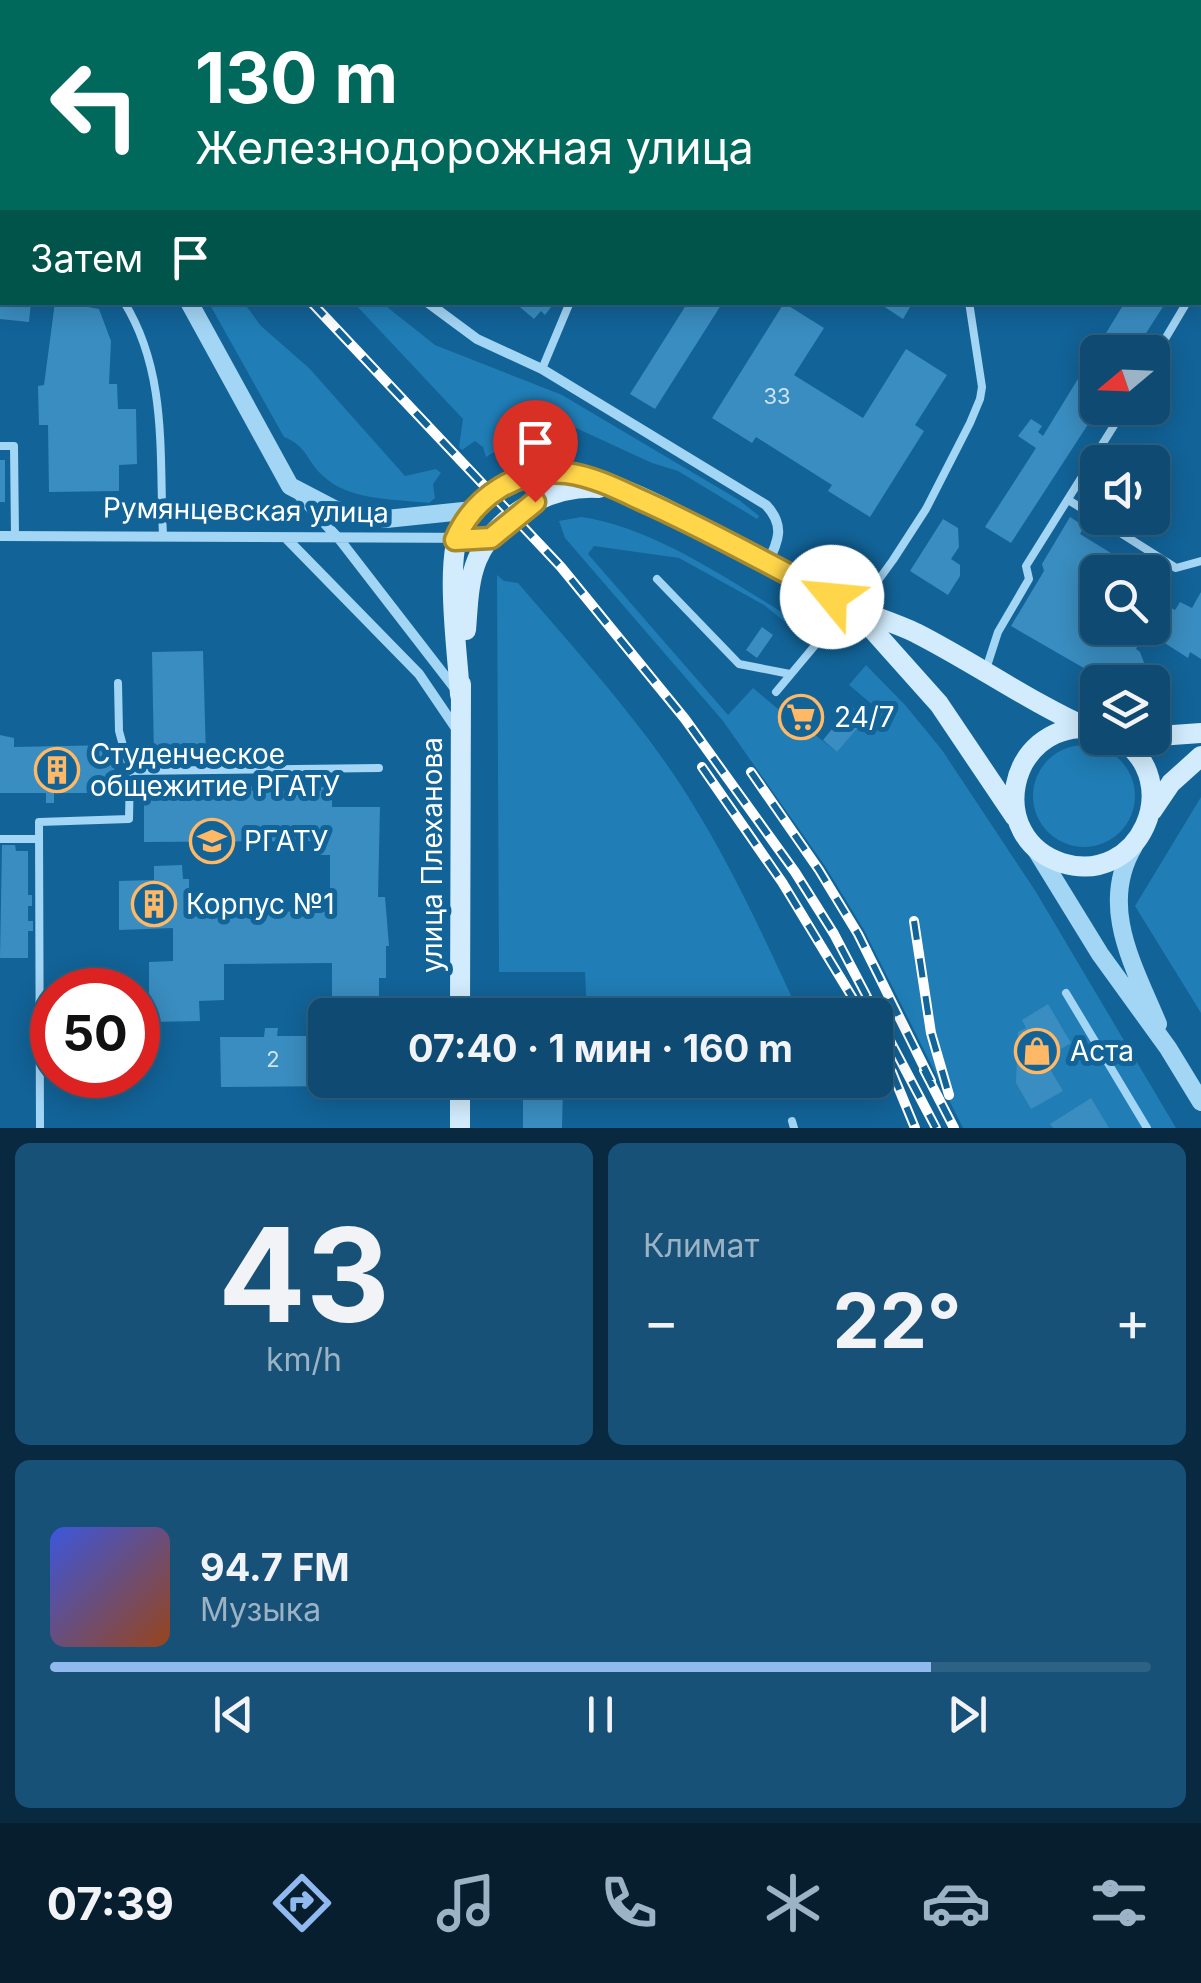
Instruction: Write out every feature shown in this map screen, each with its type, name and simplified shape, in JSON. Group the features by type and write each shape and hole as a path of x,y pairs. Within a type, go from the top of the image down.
{"main road":[{"path":"455,540 473,510 507,484 548,472 583,476 630,495 853,608 915,633 1080,723"},
{"path":"491,538 522,510 549,495 594,488 630,495"},
{"name":"улица Плеханова","path":"460,998 460,695 471,580 476,562 491,538"},
{"name":"улица Плеханова","path":"455,540 453,578 460,695"},
{"path":"853,608 939,704 1033,844 1058,862 1088,866 1117,858 1140,835 1171,783 1201,756"},
{"path":"1019,823 1014,796 1025,760 1052,735 1080,729"},
{"path":"1170,735 1201,732"},
{"path":"1137,755 1146,767 1152,789 1151,813"},
{"path":"460,1098 460,1128"}],"street":[{"path":"191,305 290,486 340,540 460,695"},
{"path":"431,305 477,338 542,369 766,505 774,514 780,534 767,564"},
{"name":"Румянцевская улица","path":"290,486 336,510 386,519 473,510"},
{"name":"Румянцевская улица","path":"0,536 491,538"},
{"path":"285,537 420,674 459,734"},
{"path":"1140,835 1122,868 1116,901 1126,947 1168,1048"},
{"path":"1033,844 1100,954 1168,1048 1201,1102"}],"lane":[{"path":"126,305 136,322 159,404 162,536"},
{"path":"542,369 569,305"},
{"path":"776,692 877,582 926,509 980,399 982,386 969,305"},
{"path":"1167,335 1185,305"},
{"path":"985,672 998,632 1030,579 1026,566 1115,425"},
{"path":"0,446 14,446 15,536"},
{"path":"1070,500 1176,568 1201,560"},
{"path":"658,579 739,664 790,674"},
{"path":"40,1128 38,822 129,818 130,771 119,731 118,683"},
{"path":"130,771 379,768"},
{"path":"0,839 39,839"},
{"path":"1066,994 1147,1128"}],"shaded area":[{"path":"210,305 245,305 261,326 309,368 405,476 436,469 441,473 433,484 435,498 429,503 345,490 322,475 302,449 284,437"},
{"path":"356,305 385,305 435,345 562,395 739,500 759,516 757,519 678,471 563,422 540,425 486,457 483,447 475,441 462,450 459,447 463,419"},
{"path":"581,517 607,522 661,543 788,616 784,621 764,605 679,558 594,546 588,554 728,715 753,688 784,714 781,719 802,737 809,730 837,752 874,706 849,685 866,665 906,706 942,750 1036,892 1176,1128 963,1128 864,930 825,866 723,721 565,538 559,521"},
{"path":"497,575 504,581 518,583 608,688 670,769 734,877 792,998 586,998 585,972 499,972"},
{"path":"1080,745 1080,755 1113,755 1126,768 1134,786 1134,806 1126,824 1112,838 1094,846 1074,846 1056,838 1042,824 1034,806 1034,786 1042,768 1056,754 1074,746"},
{"path":"1201,797 1201,1013 1135,906"}],"building":[{"path":"0,305 31,305 29,322 0,319"},
{"path":"55,305 99,309 111,341 109,384 117,384 118,409 136,409 137,464 119,465 119,491 49,492 48,425 39,425 38,386 44,385"},
{"path":"518,305 553,305 545,315 541,311 534,319"},
{"path":"686,305 721,305 655,409 630,394"},
{"path":"783,305 824,328 794,375 863,418 906,349 947,375 915,425 924,431 870,517 828,491 832,485 756,437 752,443 712,418"},
{"path":"882,305 911,305 903,319"},
{"path":"1123,305 1164,305 1145,335 1105,335"},
{"path":"1080,376 1080,425 1088,425 1011,543 985,527 1036,448 1018,436 1031,419 1042,426 1038,432 1043,436"},
{"path":"0,460 5,460 5,502 0,502"},
{"path":"1070,517 1080,523 1080,535 1114,555 1080,555 1080,645 1138,645 1136,649 1145,665 1080,666 1011,626 1044,571 1042,564"},
{"path":"943,519 958,528 959,547 951,559 960,565 960,576 948,595 910,571"},
{"path":"1201,592 1201,659 1190,652 1188,658 1168,645 1170,607 1175,610 1180,602 1192,608"},
{"path":"762,627 773,635 757,658 746,650"},
{"path":"203,651 206,757 154,758 152,652"},
{"path":"798,697 821,716 803,737 781,719"},
{"path":"851,706 866,718 837,752 823,740"},
{"name":"Студенческое общежитие РГАТУ","path":"0,735 14,738 14,747 114,745 115,793 54,793 54,803 46,803 46,793 0,793"},
{"name":"Корпус №1","path":"245,786 252,786 252,791 321,791 321,787 328,787 332,790 332,807 380,807 378,897 385,897 389,946 386,978 379,978 379,998 332,998 332,963 224,964 224,1000 199,1001 200,1021 160,1022 160,968 149,968 149,962 173,961 173,928 119,930 119,881 154,880 154,866 182,865 183,879 189,879 189,913 330,911 330,855 320,855 320,841 144,842 144,792 245,791"},
{"path":"2,845 28,851 28,895 32,895 32,906 28,906 28,921 33,921 33,931 28,931 28,958 0,958"},
{"name":"Аста","path":"1048,1004 1071,1043 1044,1059 1063,1091 1031,1109 1016,1083 1018,1032 1026,1028 1022,1020"},
{"path":"265,1028 278,1028 277,1036 308,1036 308,1086 221,1087 220,1037 264,1037"},
{"path":"523,1098 563,1098 562,1128 523,1128"},
{"path":"1091,1098 1109,1128 1053,1128 1050,1124"}],"railway":[{"path":"314,305 561,567 685,719 795,872 834,934 936,1128"},
{"path":"702,767 782,882 853,998"},
{"path":"751,772 858,934 931,1081"},
{"path":"914,921 931,1033 949,1095"},
{"path":"924,1070 954,1128"},
{"path":"893,1074 915,1128"}],"place":[{"name":"24/7","path":"801,717"},
{"name":"Студенческое общежитие РГАТУ","path":"57,770"},
{"name":"РГАТУ","path":"212,841"},
{"name":"Корпус №1","path":"154,904"},
{"name":"Аста","path":"1037,1051"}],"route":[{"path":"535,502 491,538 455,540 463,522 494,492 534,474 566,473 602,483 675,515 832,597"}]}
